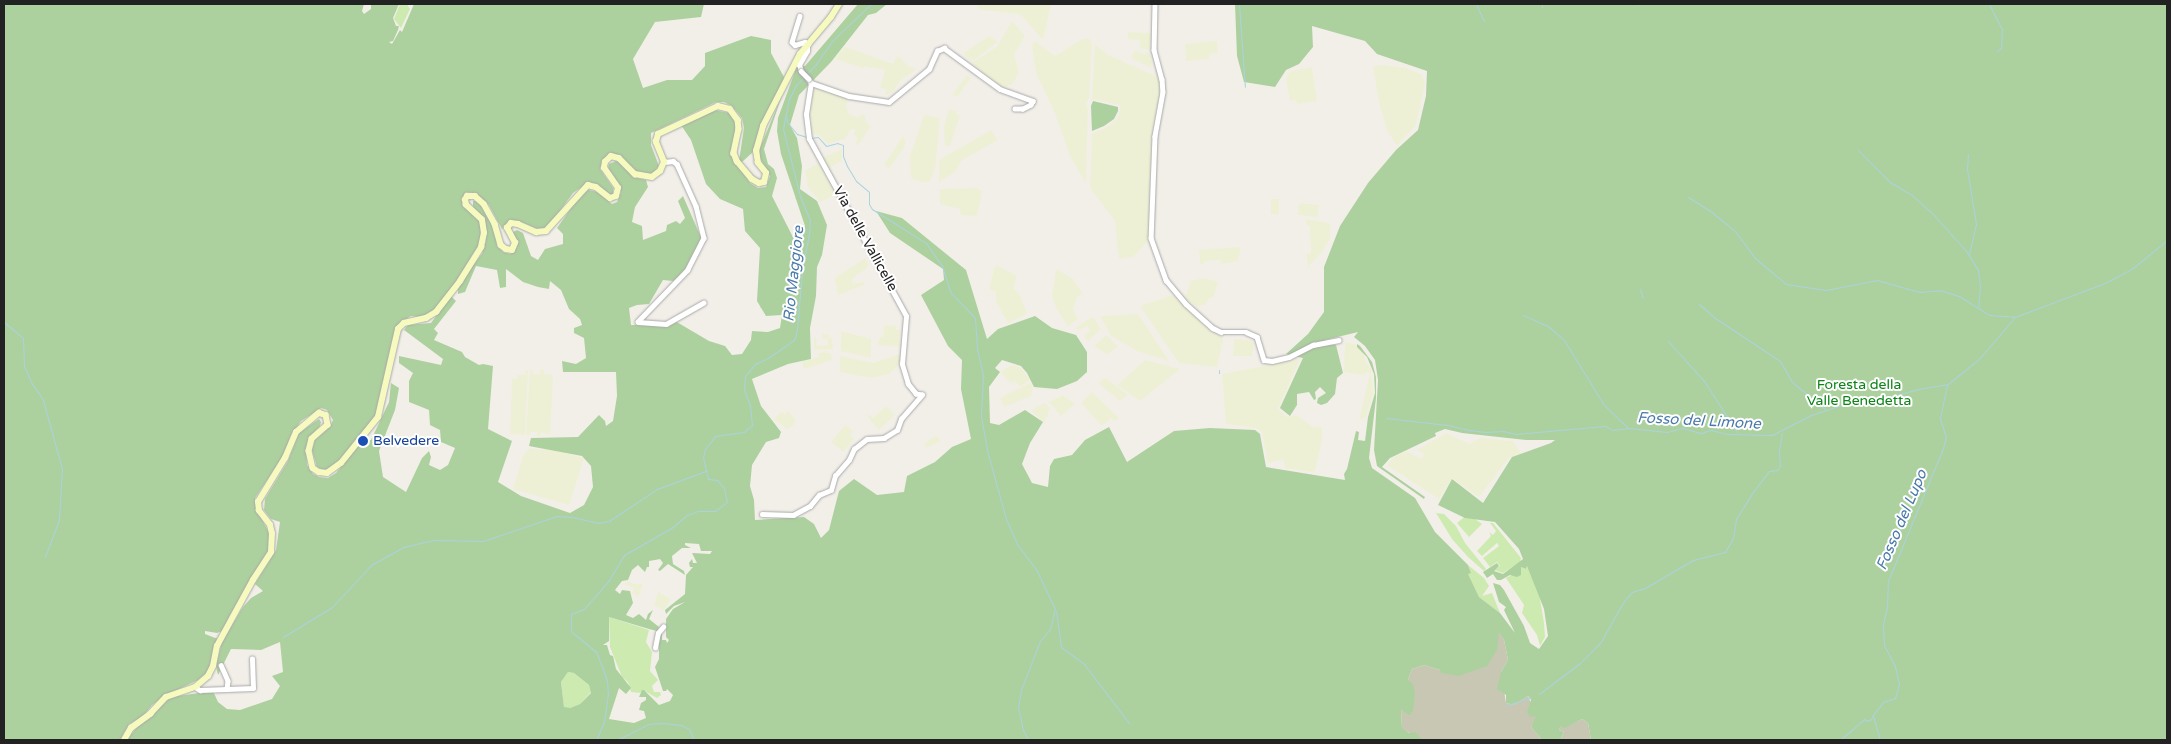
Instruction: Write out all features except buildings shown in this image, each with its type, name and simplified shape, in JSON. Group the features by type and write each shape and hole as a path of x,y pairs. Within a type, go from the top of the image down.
{"main road":[{"path":"124,740 131,728 150,714 166,697 194,686 208,676 222,637 252,580 270,557 272,534 270,525 259,511 258,502 289,451 293,437 318,413 326,415 328,424 316,435 310,445 310,463 315,470 323,473 337,468 364,437 380,413 394,338 398,329 404,323 426,318 436,312 460,281 481,247 484,233 482,220 466,205 466,198 471,195 475,196 484,204 495,224 500,245 506,250 512,250 515,243 507,228 510,223 518,224 536,232 546,231 588,185 596,187 610,198 616,196 618,188 604,168 605,162 609,157 619,158 635,174 649,177 660,171 664,162 656,142 658,134 710,108 722,106 734,112 738,120 739,129 734,154 737,161 756,182 764,182 766,173 757,157 757,143 763,126 797,59 831,17 839,4"}],"street":[{"path":"1155,4 1154,50 1162,79 1163,92 1155,136 1151,238 1166,280 1186,304 1217,330 1246,332 1256,337 1264,360 1288,357 1312,345 1339,340"},
{"path":"800,16 792,42 794,45 805,42 808,45 807,51 799,65 801,71 810,81 849,96 888,102 929,69 938,51 944,48 1000,89 1033,101 1031,105 1023,109 1015,109"},
{"name":"Via delle Vallicelle","path":"762,514 794,515 810,506 819,495 831,490 835,476 849,460 854,449 866,440 884,438 897,430 901,419 922,395 916,394 908,384 902,364 906,316 808,140 806,114 810,81"},
{"path":"664,162 673,161 676,164 696,206 704,238 688,270 638,322 666,324 703,303"},
{"path":"655,648 658,632 663,627"},
{"path":"194,686 200,690 253,688 252,659"},
{"path":"221,665 228,681 227,689"}],"shaded area":[{"path":"974,4 1051,4 1043,40 1020,14 982,10"},
{"path":"1012,21 1025,36 1014,55 1019,72 1012,85 1002,87 971,63 997,47"},
{"path":"1128,32 1151,33 1149,50 1140,48 1140,40 1128,39"},
{"path":"989,36 998,42 972,61 962,54"},
{"path":"1088,38 1092,42 1089,98 1086,104 1088,110 1086,184 1070,156 1054,111 1036,73 1032,44 1035,41 1055,56 1082,39"},
{"path":"1217,41 1218,53 1209,54 1209,59 1186,61 1185,44"},
{"path":"1095,44 1108,55 1158,77 1161,85 1152,135 1148,241 1133,257 1119,259 1115,221 1090,188 1092,134 1106,128 1116,120 1120,112 1120,105 1092,99"},
{"path":"845,47 893,64 897,56 908,66 917,69 901,80 892,93 885,95 887,90 880,87 885,70 864,66 863,68 835,59"},
{"path":"1135,50 1145,55 1146,52 1150,53 1151,68 1131,58"},
{"path":"1384,65 1405,68 1421,74 1425,83 1416,125 1397,146 1387,130 1379,102 1373,66"},
{"path":"1312,67 1317,101 1297,104 1296,100 1290,101 1286,79 1290,71"},
{"path":"967,75 971,78 957,97 953,94"},
{"path":"815,86 848,98 846,107 849,114 858,118 862,114 865,115 865,121 871,126 858,145 855,144 858,138 854,135 855,129 851,129 845,139 828,144 820,136 810,132 809,126 811,126 812,120 807,113 809,98"},
{"path":"949,109 956,111 956,114 960,115 950,146 945,146 944,126"},
{"path":"924,115 940,118 935,170 929,182 922,182 911,178 910,156"},
{"path":"991,130 998,140 962,160 955,172 939,182 939,160"},
{"path":"902,137 905,140 905,146 889,169 884,165"},
{"path":"842,149 842,161 829,168 822,158"},
{"path":"818,163 836,194 820,202 808,187 805,171"},
{"path":"977,188 982,191 977,216 961,215 960,209 940,204 940,189"},
{"path":"1271,199 1279,199 1279,214 1271,214"},
{"path":"1299,203 1319,205 1318,217 1298,215"},
{"path":"1305,219 1329,223 1330,225 1330,239 1321,253 1308,267 1306,254 1311,253 1310,226 1307,225"},
{"path":"1241,247 1238,261 1221,264 1221,260 1204,261 1204,264 1200,264 1199,250"},
{"path":"865,258 869,266 852,279 853,284 864,282 864,285 838,295 835,278"},
{"path":"995,265 1017,276 1013,288 1020,295 1027,314 1008,323 996,301 996,292 989,289"},
{"path":"1056,269 1073,279 1083,294 1077,297 1073,309 1078,319 1068,326 1056,308 1052,296"},
{"path":"1204,278 1218,282 1213,298 1209,298 1206,304 1197,307 1185,298 1191,281"},
{"path":"1173,295 1211,332 1223,338 1217,367 1179,363 1140,306"},
{"path":"1138,314 1170,362 1137,351 1111,336 1100,316"},
{"path":"1090,318 1094,318 1101,329 1088,341 1084,336 1090,330 1087,326 1079,331 1075,328"},
{"path":"884,325 897,326 896,330 900,330 899,347 877,345 880,337 883,337"},
{"path":"841,331 871,339 871,358 841,351"},
{"path":"822,334 829,334 829,338 832,338 833,349 814,350 814,338 816,337 817,346 828,345 828,339 822,338"},
{"path":"1106,335 1118,347 1107,354 1094,346"},
{"path":"1234,339 1249,340 1254,343 1252,356 1233,356"},
{"path":"1345,342 1355,344 1364,353 1366,362 1371,369 1373,393 1366,417 1359,420 1370,373 1368,372 1363,375 1344,372"},
{"path":"826,351 826,353 831,353 832,360 804,369 802,362 819,357 818,353"},
{"path":"900,354 900,363 890,374 871,378 840,372 840,356 873,363"},
{"path":"1300,359 1278,409 1287,417 1297,415 1313,427 1322,427 1322,440 1315,471 1311,472 1285,468 1283,460 1268,463 1262,432 1256,428 1226,424 1222,374"},
{"path":"1145,360 1180,369 1140,401 1117,385"},
{"path":"1012,365 1021,368 1030,380 1020,387 1015,381 1012,384 1011,381 1009,382 1000,372"},
{"path":"540,369 544,370 544,374 553,375 550,435 541,432 540,436 537,436 537,432 531,432 530,435 526,435 530,370 533,370 533,374 540,374"},
{"path":"526,370 528,370 525,435 510,434 512,379 517,379 517,375 525,375"},
{"path":"1105,378 1128,395 1120,401 1098,383"},
{"path":"1030,383 1033,387 1031,396 1004,407 1000,398"},
{"path":"1092,392 1119,418 1115,421 1111,418 1102,426 1081,403"},
{"path":"1063,395 1075,404 1061,416 1049,402"},
{"path":"1045,403 1050,408 1044,423 1031,410"},
{"path":"886,406 895,415 879,430 867,416 869,414 873,418"},
{"path":"782,411 785,415 788,411 795,419 794,425 787,429 774,419"},
{"path":"845,425 853,431 850,435 854,439 843,452 831,442"},
{"path":"1446,433 1469,444 1480,438 1513,441 1521,453 1508,459 1479,497 1452,478 1439,499 1387,465 1392,458 1406,451 1421,459 1424,454 1417,450"},
{"path":"935,436 939,438 940,442 926,448 924,444"},
{"path":"530,448 542,450 545,448 584,458 569,505 513,489 523,456"},
{"path":"629,581 633,584 643,584 638,597 632,593 634,588 623,584"},
{"path":"658,592 671,599 664,610 654,605"},
{"path":"1499,631 1504,640 1508,660 1501,672 1506,703 1514,705 1528,696 1537,716 1531,727 1542,740 1423,740 1402,729 1401,708 1409,716 1408,680 1412,669 1424,665 1440,670"},
{"path":"1582,719 1588,723 1591,740 1560,740 1564,732 1559,730 1561,725 1565,727"}],"green space":[{"path":"4,4 364,4 362,11 364,14 371,9 371,4 399,4 393,18 396,26 399,26 393,41 389,42 392,44 400,30 402,32 414,4 704,4 701,17 655,22 633,59 643,88 667,80 692,80 705,66 705,53 751,36 771,40 771,53 785,79 760,129 753,152 742,162 739,161 744,128 742,118 732,106 724,102 716,102 651,133 651,145 659,166 650,176 643,176 611,155 603,160 600,169 613,188 613,195 607,195 586,184 573,193 548,227 538,229 519,221 511,223 502,229 489,205 475,193 466,192 461,199 466,207 478,218 481,244 459,278 434,311 424,317 411,316 400,323 395,331 377,412 371,423 352,448 333,467 324,470 317,467 312,450 315,440 330,427 333,420 327,410 321,408 301,421 290,437 285,453 255,498 255,506 269,533 269,549 229,617 225,630 217,633 205,631 205,634 218,639 208,671 198,680 166,695 152,705 142,717 129,724 120,740 4,740"},
{"path":"400,4 407,4 410,9 401,28 394,19"},
{"name":"Foresta della Valle Benedetta","path":"858,4 887,4 876,13 868,15 831,62 799,95 790,125 797,138 802,166 800,189 817,201 827,225 822,255 817,267 816,296 810,328 811,359 788,364 752,379 761,406 781,432 779,438 766,442 752,465 750,486 754,500 755,520 804,517 814,524 821,538 829,530 839,491 854,479 877,495 904,492 907,476 935,462 952,447 971,439 961,389 962,360 948,346 921,295 944,280 943,269 890,233 876,211 902,218 966,270 987,339 998,329 1035,316 1052,328 1076,335 1087,352 1087,372 1077,381 1057,389 1034,387 1021,366 1002,360 995,368 1000,372 989,387 990,423 999,425 1025,410 1043,422 1030,443 1022,464 1032,483 1048,487 1050,466 1054,459 1072,455 1085,440 1109,427 1127,462 1174,431 1210,428 1255,430 1260,434 1266,467 1345,480 1344,474 1347,469 1356,431 1359,432 1358,440 1365,441 1368,417 1375,393 1374,374 1367,357 1357,347 1357,344 1372,362 1376,377 1376,398 1369,458 1372,468 1415,498 1435,532 1468,565 1471,573 1468,574 1479,597 1500,613 1515,633 1504,610 1506,607 1499,602 1493,583 1500,585 1524,626 1530,643 1539,649 1548,636 1544,609 1527,566 1526,569 1521,567 1521,575 1517,577 1510,575 1501,580 1497,580 1493,574 1487,578 1483,572 1497,563 1499,566 1494,571 1503,574 1523,559 1519,549 1495,522 1465,518 1438,505 1452,479 1483,503 1512,457 1555,440 1526,440 1462,433 1445,429 1435,433 1436,436 1390,458 1382,467 1425,497 1424,499 1377,466 1374,450 1378,380 1375,360 1365,346 1354,337 1358,332 1325,340 1326,343 1336,345 1343,373 1337,378 1335,394 1327,403 1321,405 1317,403 1318,398 1326,393 1320,387 1315,392 1316,399 1314,400 1309,392 1297,394 1297,405 1290,416 1280,408 1303,358 1286,354 1308,334 1324,312 1324,267 1340,226 1368,183 1396,150 1418,130 1426,96 1427,71 1377,54 1365,41 1312,26 1313,47 1299,64 1286,70 1275,87 1244,82 1237,56 1235,4 2167,4 2167,740 1591,740 1588,723 1582,719 1565,728 1561,726 1559,730 1564,732 1560,740 1542,740 1531,727 1536,716 1530,717 1527,712 1531,700 1528,696 1514,705 1506,703 1506,695 1497,689 1501,672 1508,660 1504,640 1499,632 1497,650 1487,666 1459,676 1441,673 1440,670 1424,665 1412,669 1408,680 1413,684 1415,693 1413,711 1409,716 1401,709 1402,728 1409,733 1415,732 1423,740 127,740 141,722 150,717 171,697 213,691 218,702 227,709 240,710 272,699 280,686 272,676 283,672 280,642 261,650 231,649 218,675 216,666 222,642 243,607 251,598 263,591 255,584 276,550 280,522 271,519 264,510 265,499 288,461 299,433 319,419 321,422 320,426 308,439 306,450 307,465 313,474 328,478 336,473 363,440 371,440 389,402 391,383 399,388 395,410 379,451 383,477 406,492 422,458 429,451 431,457 429,465 440,470 448,465 455,448 441,442 440,430 430,425 429,410 409,402 409,381 413,373 399,363 399,356 441,365 443,359 404,330 408,325 431,323 451,296 456,301 434,329 438,333 434,340 462,352 465,357 479,365 493,366 488,429 512,441 498,482 521,496 570,513 584,505 593,487 591,466 582,456 529,446 531,438 578,437 599,415 605,421 606,426 613,421 617,396 616,372 563,372 562,361 576,364 586,358 584,338 574,333 574,328 582,325 580,319 569,309 561,290 550,281 549,289 538,287 523,282 506,269 506,287 500,288 497,270 476,266 465,292 458,294 458,289 469,270 482,254 486,241 486,223 473,207 473,201 478,201 483,206 494,226 497,246 503,252 510,254 515,251 518,243 513,232 517,230 523,233 531,256 538,260 545,249 563,244 563,234 557,228 582,193 589,190 597,192 612,204 617,202 621,192 608,172 609,164 616,161 622,164 633,177 646,180 648,187 635,207 632,222 642,226 643,240 666,231 667,225 676,221 680,224 685,218 678,201 683,196 703,242 686,273 673,281 663,280 649,304 629,308 631,325 664,325 675,321 709,341 725,346 732,355 742,354 751,340 752,331 768,332 780,328 782,315 766,316 757,301 760,248 745,231 743,209 720,199 706,184 691,140 681,125 714,110 729,113 733,117 736,126 732,153 734,161 750,183 758,188 766,187 770,176 760,158 760,148 782,95 764,149 768,164 774,169 777,178 772,196 796,243 802,240 805,226 781,154 777,131 778,118 797,66 805,66","holes":["685,543 699,544 701,551 712,551 710,554 692,553 697,563 693,563 692,559 689,563 690,567 693,567 686,575 685,594 665,610 666,614 674,606 685,602 673,609 666,619 666,637 669,640 667,643 666,640 662,640 662,632 659,633 659,659 655,667 663,691 667,689 673,695 670,701 659,705 642,690 639,697 646,697 646,700 641,703 639,710 644,711 646,718 634,723 609,719 619,688 626,694 631,688 616,669 613,656 610,655 607,645 603,645 609,641 609,617 657,631 659,627 649,619 653,610 648,614 646,620 639,614 633,618 626,615 633,603 630,591 622,590 620,594 615,590 622,581 628,580 632,570 638,565 645,572 647,567 649,567 649,561 660,559 663,563 658,570 660,571 668,564 685,575 684,571 673,564 672,556 682,548 691,548 685,545","568,672 574,673 589,685 591,693 580,704 570,708 564,707 561,682"]},
{"path":"1093,101 1118,107 1118,111 1114,119 1092,131 1091,106"},
{"path":"1436,513 1444,514 1456,526 1465,543 1486,569 1484,571 1452,539"},
{"path":"1468,514 1482,524 1469,537 1457,523"},
{"path":"1490,523 1493,523 1521,558 1520,562 1503,573 1494,570 1500,566 1497,562 1490,567 1483,558 1499,546 1497,543 1482,556 1477,551 1491,536 1489,532 1493,535 1496,531"},
{"path":"1468,565 1484,578 1489,586 1482,596 1492,593 1500,613 1479,597 1467,573 1471,573"},
{"path":"1529,565 1539,593 1544,623 1545,637 1540,646 1537,635 1522,613 1524,605 1506,578 1520,571 1521,567 1526,569"},
{"path":"609,617 649,630 646,642 652,652 650,671 658,680 652,686 654,692 660,692 661,695 657,698 643,690 640,693 631,692 628,682 622,677 610,647"},
{"path":"568,672 574,673 589,685 591,692 580,704 564,708 561,682"}],"waterway":[{"name":"Rio Maggiore","path":"596,740 604,722 608,695 607,680 596,652 571,631 571,614 584,609 609,580 624,555 673,527 687,515 698,511 715,511 727,502 724,488 717,480 708,479 703,458 705,449 715,436 744,432 752,425 750,405 744,390 745,376 755,364 768,358 794,340 797,330 802,270 810,220 800,196 783,129 789,99 796,85 816,64 833,40 871,4"},
{"path":"1239,4 1245,87"},
{"path":"1476,4 1484,21"},
{"path":"1989,4 2002,30 2001,48 1997,51"},
{"path":"786,115 787,122 797,134 807,137"},
{"path":"811,138 818,137 826,146 837,143 843,145 843,156 847,166 856,181 869,192 869,204 872,209 926,243 942,266 951,293 975,318 977,349 983,376 981,416 988,454 1006,519 1017,544 1036,569 1055,609 1050,629 1040,641 1021,690 1018,707 1023,730 1028,740"},
{"path":"1858,150 1890,182 1913,196 1933,214 1967,252 1978,270 1980,286 1978,307"},
{"path":"1968,154 1967,169 1976,224 1969,254"},
{"path":"1688,197 1709,210 1734,230 1755,258 1786,284 1826,290 1877,280 1919,292 1940,290 1959,296 1989,315 2015,317"},
{"name":"Fosso del Limone","path":"1386,418 1448,425 1468,430 1503,431 1516,434 1605,426 1613,430 1629,428 1667,432 1682,428 1701,433 1711,430 1727,434 1772,435 1811,415 1841,405 1885,398 1918,389 1948,384 1979,359 2015,317 2107,282 2133,268 2167,240"},
{"path":"1640,289 1643,298"},
{"path":"1699,304 1715,318 1780,361 1792,382 1825,409"},
{"path":"1523,315 1548,326 1564,340 1604,405 1627,427"},
{"path":"4,322 23,338 24,366 31,382 43,400 62,469 59,520 45,556"},
{"path":"1668,341 1704,381 1737,432"},
{"name":"Fosso del Lupo","path":"1880,740 1873,715 1883,702 1895,698 1899,684 1895,666 1884,645 1883,624 1887,607 1888,581 1943,448 1946,437 1940,418 1947,385"},
{"path":"1539,694 1580,663 1600,643 1624,601 1632,592 1645,588 1693,560 1725,552 1733,538 1736,519 1753,492 1769,471 1777,470 1780,466 1779,450 1782,433"},
{"path":"283,637 332,607 371,565 403,547 433,540 483,541 557,516 572,517 598,523 609,521 657,489 706,471"},
{"path":"1056,611 1061,647 1084,664 1129,723"},
{"path":"1507,705 1531,697"},
{"path":"1840,740 1864,719 1868,721 1873,715"},
{"path":"617,740 648,724 662,723 681,725 689,729 694,740"}],"place":[{"name":"Belvedere","path":"363,441"}]}
